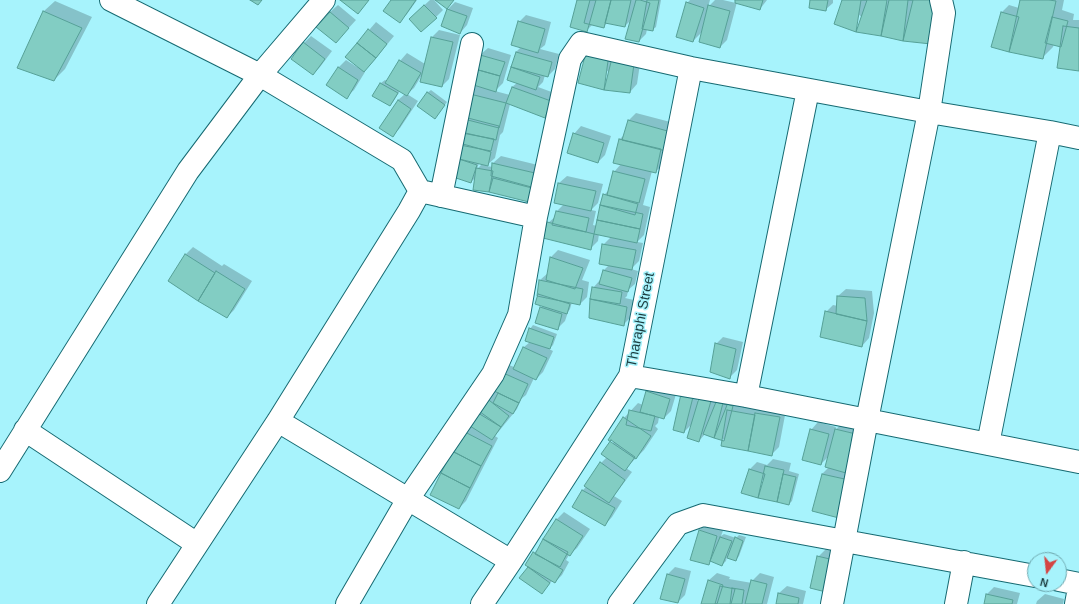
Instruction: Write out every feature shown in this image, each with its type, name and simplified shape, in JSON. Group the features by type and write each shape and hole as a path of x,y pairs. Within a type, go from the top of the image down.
{"street":[{"path":"111,0 260,75 402,160 431,193 536,217"},
{"path":"0,471 188,171 260,75 324,0"},
{"path":"832,604 867,420 929,112 944,13 941,0"},
{"path":"347,604 408,499 496,368 519,315 536,217 570,59 581,43 691,68 1079,138"},
{"path":"158,604 278,421 409,211 431,193 472,44"},
{"name":"Tharaphi Street","path":"482,604 630,376 691,68"},
{"path":"746,396 808,90"},
{"path":"988,444 1050,132"},
{"path":"630,376 746,396 1079,462"},
{"path":"278,421 511,561"},
{"path":"25,430 197,544"},
{"path":"619,604 678,524 704,515 1027,574"},
{"path":"956,604 964,562"},
{"path":"1067,582 1079,584"},
{"path":"1076,604 1079,588"}],"building":[{"path":"250,0 262,0 258,5"},
{"path":"340,0 369,0 358,14"},
{"path":"391,0 416,0 400,23 383,11"},
{"path":"435,0 454,0 447,9"},
{"path":"577,0 596,0 587,32 570,27"},
{"path":"590,0 611,0 604,28 584,23"},
{"path":"611,0 631,0 625,27 605,23"},
{"path":"636,0 650,3 639,42 625,39"},
{"path":"647,0 659,0 653,31 642,29"},
{"path":"735,0 763,0 760,10 735,3"},
{"path":"810,0 828,0 826,11 809,8"},
{"path":"842,0 867,0 856,32 834,24"},
{"path":"861,0 887,0 881,36 856,32"},
{"path":"889,0 913,0 903,41 881,36"},
{"path":"908,0 935,0 931,44 903,41"},
{"path":"1020,0 1056,1 1043,59 1009,52"},
{"path":"686,2 704,8 693,42 676,37"},
{"path":"424,5 437,18 421,32 409,19"},
{"path":"708,5 730,11 720,48 699,42"},
{"path":"447,9 467,16 460,34 441,26"},
{"path":"43,11 82,28 54,81 17,68"},
{"path":"330,12 349,28 336,43 316,27"},
{"path":"1001,12 1019,17 1009,52 991,47"},
{"path":"1052,17 1068,21 1061,47 1045,43"},
{"path":"518,21 545,29 538,53 511,45"},
{"path":"1063,26 1079,28 1079,71 1057,68"},
{"path":"368,29 387,44 376,58 357,43"},
{"path":"431,37 453,42 442,87 420,82"},
{"path":"303,42 325,59 313,75 291,59"},
{"path":"357,43 376,58 364,72 345,57"},
{"path":"516,52 552,62 548,77 511,67"},
{"path":"586,52 612,58 604,90 578,83"},
{"path":"480,55 505,62 500,76 475,69"},
{"path":"399,60 421,73 407,96 385,83"},
{"path":"608,61 634,64 630,93 604,90"},
{"path":"338,67 358,80 347,99 326,85"},
{"path":"511,67 540,77 536,90 507,80"},
{"path":"471,68 500,76 496,92 467,83"},
{"path":"380,83 398,93 390,106 372,96"},
{"path":"512,87 551,101 545,118 506,103"},
{"path":"427,92 445,105 435,119 417,106"},
{"path":"466,93 506,103 499,128 460,118"},
{"path":"398,100 411,109 393,137 379,128"},
{"path":"464,117 499,126 496,140 461,132"},
{"path":"628,120 671,132 666,151 622,140"},
{"path":"462,133 494,139 491,151 460,145"},
{"path":"573,133 604,143 598,163 567,153"},
{"path":"619,139 661,149 656,173 613,163"},
{"path":"463,144 491,152 488,166 459,159"},
{"path":"459,159 477,165 471,183 453,177"},
{"path":"492,163 535,173 535,188 491,176"},
{"path":"476,168 493,171 489,192 473,190"},
{"path":"613,171 645,179 639,203 607,195"},
{"path":"493,178 532,188 529,202 489,192"},
{"path":"558,183 596,191 591,211 554,203"},
{"path":"603,194 638,204 635,215 600,205"},
{"path":"600,205 643,214 640,229 597,220"},
{"path":"556,211 589,218 586,232 552,225"},
{"path":"597,220 640,229 637,243 594,234"},
{"path":"547,222 594,234 591,250 543,238"},
{"path":"602,244 636,250 632,270 599,264"},
{"path":"185,254 215,273 198,301 168,281"},
{"path":"550,257 583,268 575,289 546,280"},
{"path":"603,270 632,278 628,292 599,284"},
{"path":"216,271 245,289 227,318 198,301"},
{"path":"539,280 583,289 580,305 537,296"},
{"path":"592,287 622,292 620,304 590,299"},
{"path":"538,294 570,304 567,314 535,304"},
{"path":"837,296 865,298 867,321 836,314"},
{"path":"590,299 627,307 624,326 589,318"},
{"path":"540,307 562,314 558,330 535,323"},
{"path":"825,311 867,321 862,347 820,337"},
{"path":"529,328 554,337 550,349 525,341"},
{"path":"715,343 736,349 730,379 710,372"},
{"path":"523,347 547,358 536,380 513,369"},
{"path":"501,372 528,384 519,403 492,390"},
{"path":"646,391 670,399 664,419 640,412"},
{"path":"498,393 519,403 513,414 493,403"},
{"path":"681,394 693,397 684,433 673,430"},
{"path":"485,397 509,416 501,427 476,409"},
{"path":"699,398 711,401 699,442 687,438"},
{"path":"716,402 727,405 714,438 703,434"},
{"path":"723,403 733,406 724,441 714,438"},
{"path":"629,410 655,416 651,431 626,425"},
{"path":"727,410 755,415 748,451 721,446"},
{"path":"478,413 501,427 492,440 470,426"},
{"path":"755,413 780,417 772,456 748,451"},
{"path":"623,417 651,436 636,459 608,440"},
{"path":"810,429 829,434 821,465 802,460"},
{"path":"835,429 856,434 846,473 825,467"},
{"path":"463,431 492,446 481,466 452,451"},
{"path":"611,440 635,457 625,471 601,454"},
{"path":"452,451 481,466 470,488 441,473"},
{"path":"600,462 625,480 609,503 584,486"},
{"path":"765,466 784,470 777,502 758,498"},
{"path":"749,469 765,474 758,498 741,493"},
{"path":"441,473 470,488 459,509 430,495"},
{"path":"783,474 796,477 789,505 777,502"},
{"path":"822,474 849,480 839,518 812,511"},
{"path":"582,490 615,508 605,526 572,507"},
{"path":"556,519 583,536 570,556 543,539"},
{"path":"699,530 717,536 709,565 690,560"},
{"path":"720,537 732,541 722,566 710,561"},
{"path":"735,537 743,541 736,561 727,558"},
{"path":"543,539 568,552 560,567 535,554"},
{"path":"533,552 563,570 555,583 525,565"},
{"path":"817,556 834,560 826,592 810,588"},
{"path":"528,567 550,583 542,594 519,578"},
{"path":"667,574 685,579 678,603 660,599"},
{"path":"708,580 723,585 717,604 701,604"},
{"path":"751,580 767,584 762,604 745,604"},
{"path":"720,586 735,589 731,604 715,604"},
{"path":"732,588 744,590 742,604 730,604"},
{"path":"778,593 799,598 798,604 776,604"},
{"path":"986,594 1013,600 1012,604 984,604"}]}
